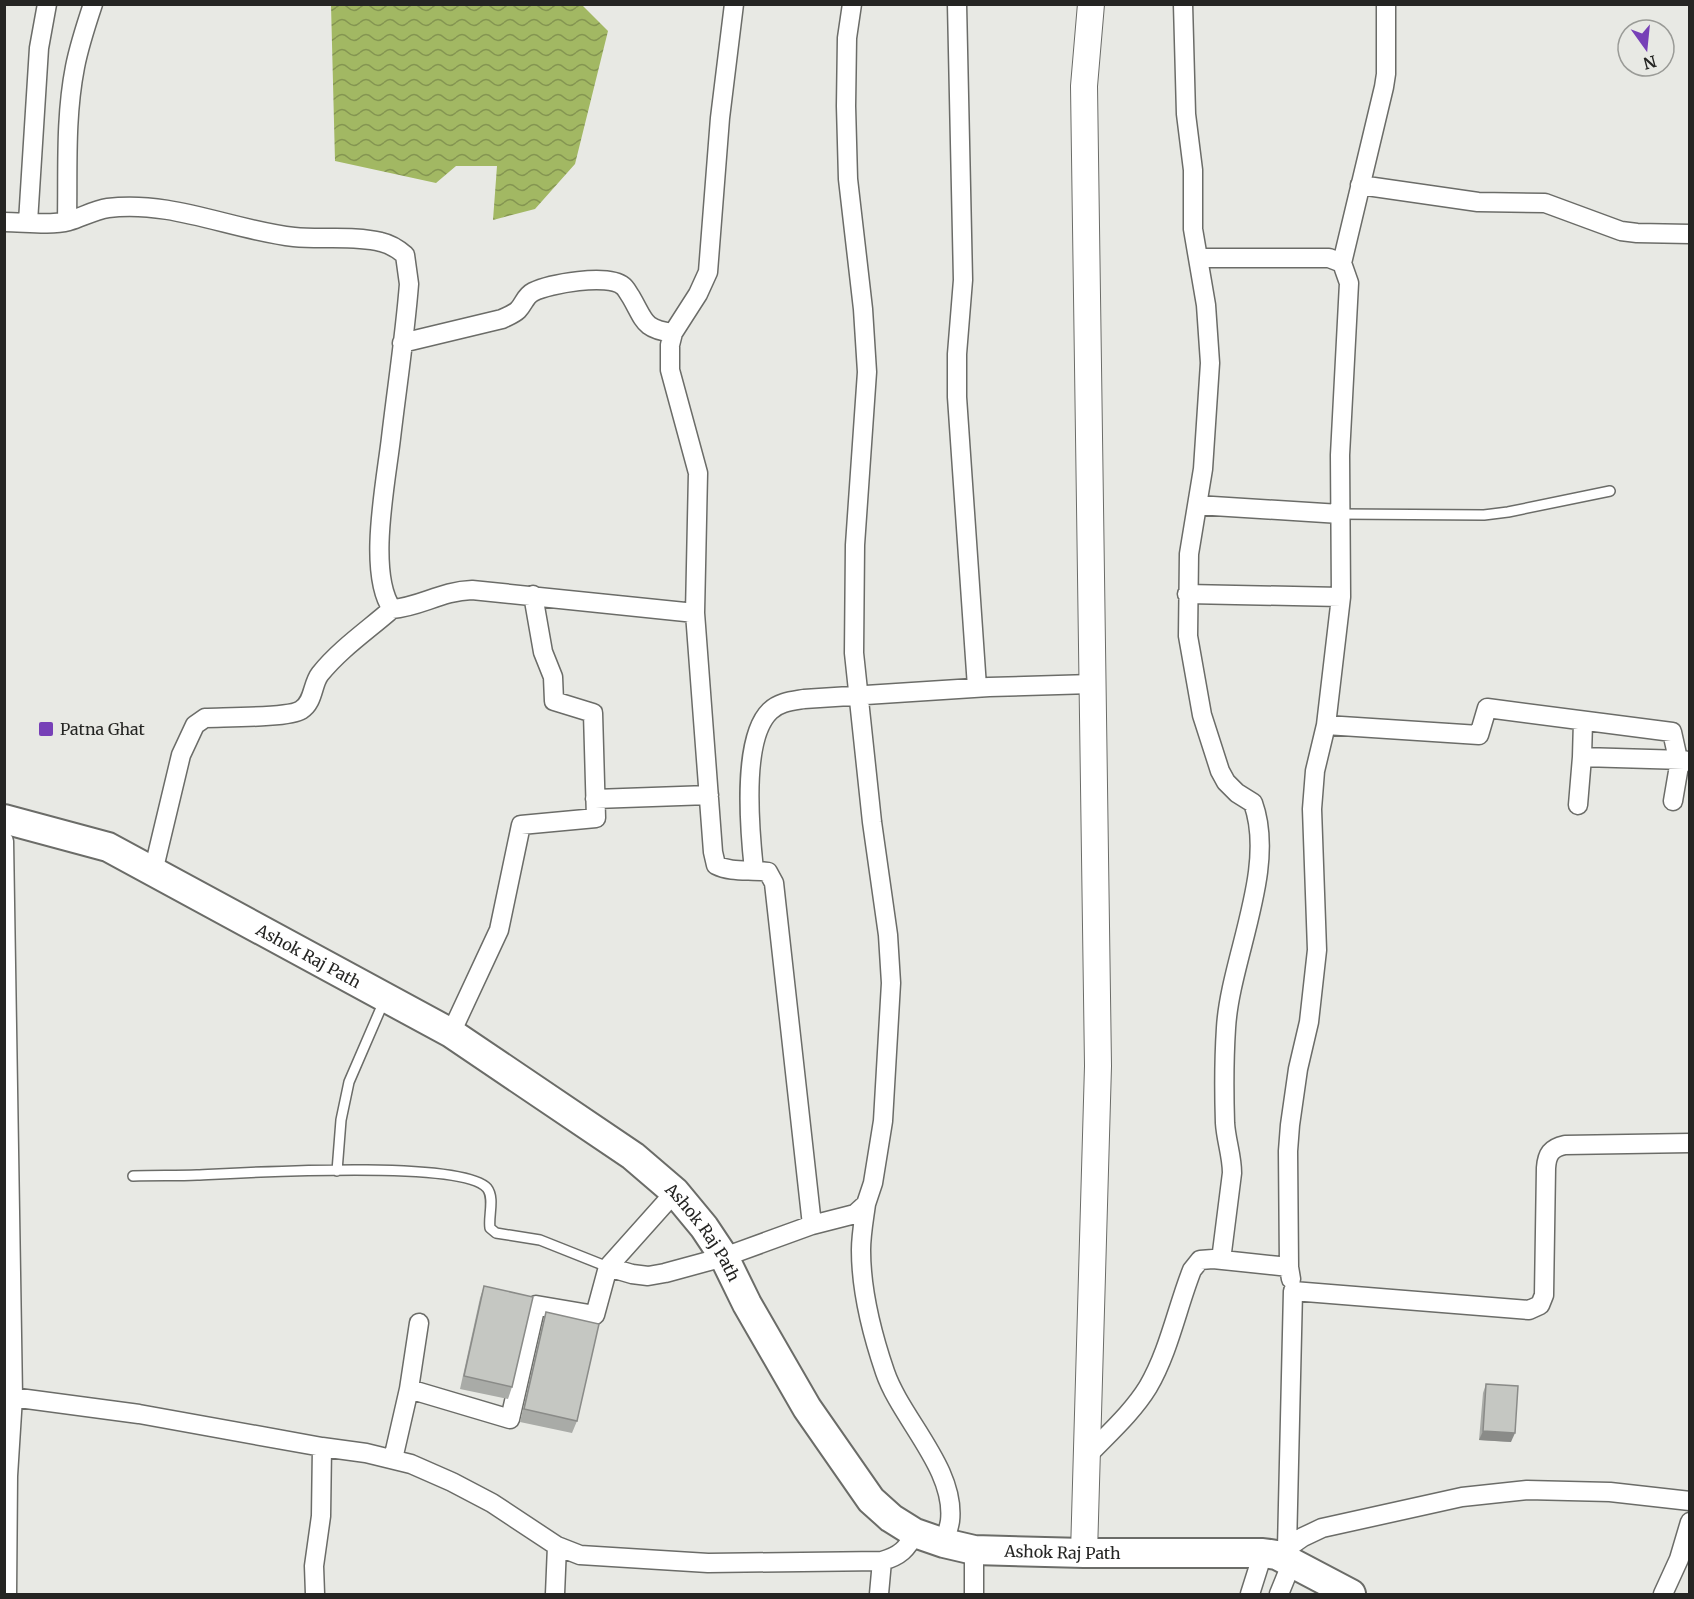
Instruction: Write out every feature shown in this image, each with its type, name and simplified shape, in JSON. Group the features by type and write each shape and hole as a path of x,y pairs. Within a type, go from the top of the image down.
{"main road":[{"path":"1084,1553 1098,1066 1084,86 1091,4"},
{"name":"Ashok Raj Path","path":"4,819 108,847 451,1033 633,1156 675,1192 704,1227 724,1257 747,1304 807,1408 871,1500 891,1518 915,1533 974,1550 1280,1555 1351,1594"}],"street":[{"path":"28,222 39,48 47,4"},
{"path":"67,221 71,92 82,40 93,4"},
{"path":"734,4 720,118 708,272 698,294 673,333 670,345 670,370 698,473 695,613 713,852 716,865 726,870 768,872 774,883 812,1225"},
{"path":"852,4 847,49 848,179 863,309 867,372 854,580 854,653 872,822 888,935 891,983 883,1121 873,1183 866,1204 861,1250 862,1271 873,1328 885,1372 893,1391 945,1483 950,1501 950,1521 944,1543"},
{"path":"957,4 963,280 957,389 977,687"},
{"path":"1183,4 1186,114 1193,163 1193,229 1206,304 1209,363 1203,469 1191,535 1187,594 1190,658 1206,726 1220,771 1226,782 1252,803 1258,825 1256,879 1232,982 1226,1027 1226,1126 1232,1159 1221,1260"},
{"path":"1280,1594 1293,1292 1289,1268 1289,1143 1295,1089 1309,1022 1317,950 1312,809 1316,771 1326,725 1341,597 1340,455 1349,284 1342,263 1385,80 1386,4"},
{"path":"1360,185 1478,202 1545,203 1621,231 1689,234"},
{"path":"4,222 67,221 107,208 137,208 171,211 294,237 381,242 395,247 405,255 408,268 408,302 381,530 383,589 392,609"},
{"path":"1198,258 1311,257 1329,258 1342,263"},
{"path":"402,344 502,319 516,312 526,297 534,292 578,281 601,279 615,281 624,286 648,327 673,333"},
{"path":"1197,505 1340,514"},
{"path":"153,872 181,755 195,725 206,718 285,714 301,711 309,702 317,677 328,664 392,609 459,590 695,613"},
{"path":"1187,594 1341,597"},
{"path":"451,1033 499,930 521,825 596,818 593,713 554,701 553,677 543,652 533,596"},
{"path":"754,870 749,809 750,767 757,736 768,713 775,707 804,699 977,687 1092,684"},
{"path":"1326,725 1479,735 1487,708 1672,732 1678,759 1684,761"},
{"path":"1578,805 1583,722"},
{"path":"1582,757 1684,761"},
{"path":"1673,801 1684,761"},
{"path":"595,799 709,795"},
{"path":"4,841 9,1396 7,1594"},
{"path":"1293,1292 1529,1310 1540,1305 1544,1295 1546,1168 1547,1156 1554,1147 1689,1143"},
{"path":"409,1389 510,1419 536,1305 595,1315 608,1267 675,1192"},
{"path":"608,1267 648,1276 681,1270 812,1225 855,1214 866,1204"},
{"path":"1087,1456 1127,1415 1149,1386 1192,1270 1200,1260 1221,1260 1289,1268"},
{"path":"393,1459 409,1389 419,1323"},
{"path":"9,1396 139,1414 366,1453 411,1464 492,1503 557,1546 580,1555 685,1563 882,1561 894,1558 907,1549 915,1533"},
{"path":"315,1594 314,1566 321,1516 322,1447"},
{"path":"1250,1594 1280,1555 1303,1537 1322,1528 1462,1497 1527,1490 1574,1490 1689,1501"},
{"path":"1663,1594 1679,1559 1689,1522"},
{"path":"555,1594 557,1546"},
{"path":"974,1550 974,1594"},
{"path":"879,1594 882,1561"}],"lane":[{"path":"1340,514 1484,515 1611,491"},
{"path":"337,1171 341,1120 349,1082 385,998"},
{"path":"133,1176 337,1171 408,1171 445,1175 479,1183 488,1189 491,1200 488,1219 490,1228 496,1233 540,1240 608,1267"}],"water":[{"path":"331,5 582,5 608,31 575,164 535,209 493,220 497,166 456,166 436,183 335,161"}],"building":[{"path":"484,1286 533,1297 512,1387 464,1376"},
{"path":"546,1312 599,1324 577,1421 524,1409"},
{"path":"1486,1384 1518,1386 1515,1433 1483,1431"}],"place":[{"name":"Patna Ghat","path":"46,729"}]}
